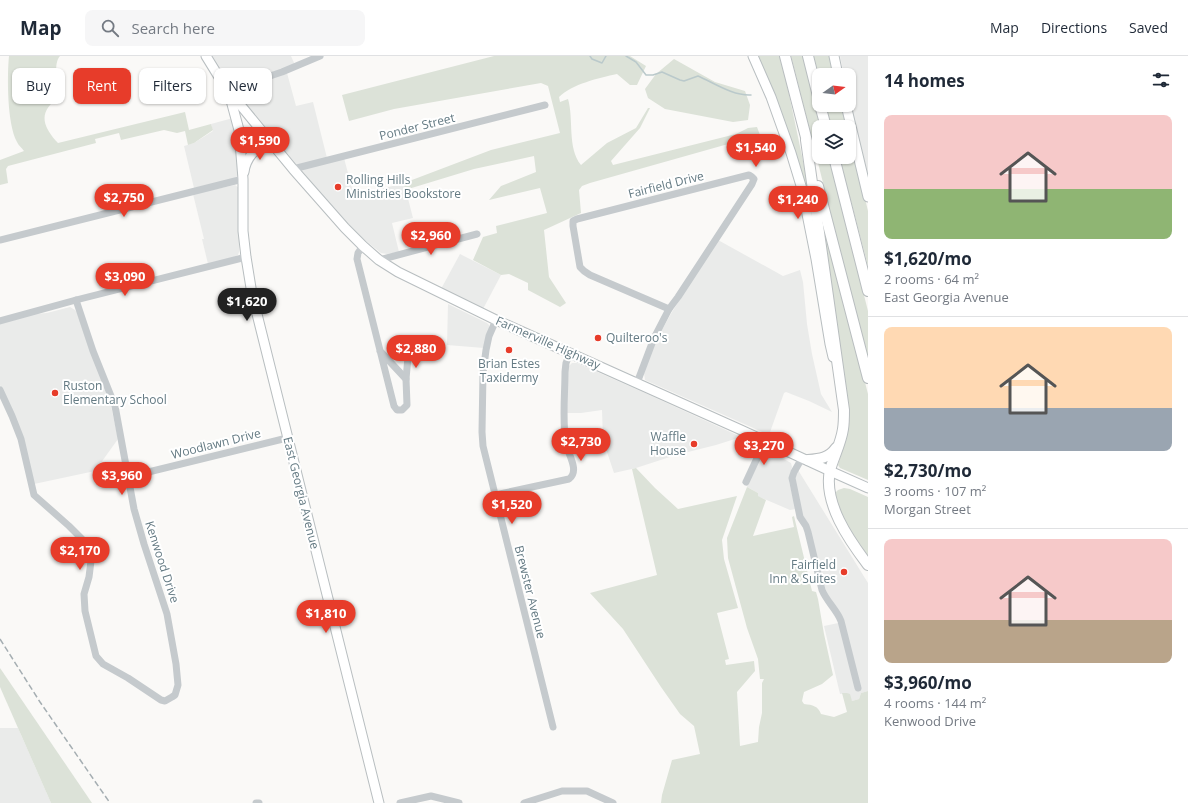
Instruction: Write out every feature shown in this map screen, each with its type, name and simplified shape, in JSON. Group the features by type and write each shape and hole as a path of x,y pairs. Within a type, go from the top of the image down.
{"highway":[{"path":"785,56 868,378"},
{"path":"808,56 812,72"},
{"path":"806,140 844,410 843,429 830,471 830,491 837,516 868,565"},
{"path":"836,164 868,291"},
{"path":"805,459 824,458 829,456 838,446"}],"main road":[{"path":"206,56 214,69"},
{"path":"753,56 773,104 791,153 802,189 816,259 830,344 840,384"},
{"path":"834,56 837,68"},
{"path":"232,104 239,130 243,179"},
{"path":"239,104 269,140 249,157 245,166 243,179"},
{"path":"848,112 868,197"},
{"name":"Farmerville Highway","path":"269,140 345,228 379,260 398,272 496,320 868,488"},
{"name":"East Georgia Avenue","path":"243,179 243,231 256,313 379,803"}],"street":[{"path":"272,75 320,56"},
{"name":"Ponder Street","path":"294,169 456,129 545,105"},
{"name":"Fairfield Drive","path":"637,383 654,338 669,309 752,184 754,180 749,175 584,216 574,221 573,226 580,267 584,271 669,309"},
{"path":"0,240 243,179"},
{"path":"379,260 477,234"},
{"path":"363,246 357,257 394,406 395,409 399,410 404,409 406,405 408,357"},
{"path":"0,321 246,257"},
{"name":"Kenwood Drive","path":"0,390 21,439 34,495 83,540 91,561 89,577 84,594 85,611 96,656 102,664 128,678 161,700 165,701 169,699 175,695 178,685 178,678 167,614 138,527 115,406 93,351 76,300"},
{"name":"Brewster Avenue","path":"496,320 489,336 483,373 483,446 554,726"},
{"path":"380,351 406,379"},
{"path":"495,495 569,479 572,476 574,470 567,446 565,430 565,372 570,353"},
{"name":"Woodlawn Drive","path":"128,477 287,438"},
{"path":"746,482 765,441"},
{"path":"805,459 794,472 792,478 800,517 808,532 825,598 839,616 841,621 858,688"},
{"path":"524,803 562,791 587,791 613,803"},
{"path":"400,803 431,796 459,803"}],"shaded area":[{"path":"9,56 60,56 56,68 12,68 12,104 51,104 45,115 45,121 49,132 58,143 185,112 189,130 211,124 213,130 194,143 188,145 185,131 177,133 164,130 121,140 119,133 95,139 96,143 8,166 6,169 8,183 0,185 0,160 24,151 18,143 11,124 8,75"},
{"path":"210,56 291,56 295,65 272,72 272,68 218,68"},
{"path":"494,56 630,56 646,66 637,85 630,85 617,74 578,85 564,92 559,97 560,102 568,99 570,107 572,142 581,165 607,143 636,128 648,108 650,108 640,128 611,161 613,165 736,134 748,128 757,127 760,135 582,186 579,190 581,213 544,230 549,277 566,303 560,307 528,290 528,283 509,274 501,275 473,260 483,237 497,233 496,226 547,213 540,188 489,200 501,186 536,172 534,156 474,169 405,190 404,183 491,150 560,133 548,86 541,83 394,109 349,121 342,95"},
{"path":"757,56 781,56 811,199 819,252"},
{"path":"791,56 803,56 812,92 812,112 817,112 819,120 812,120 812,139"},
{"path":"812,56 830,56 833,68 815,68"},
{"path":"840,56 868,56 868,175 856,126 856,120 855,120 853,112 856,112 856,68 843,68"},
{"path":"674,59 715,82 745,91 750,105 748,120 733,122 665,109 648,98 645,89 656,74"},
{"path":"287,73 296,106 313,102 327,158 344,158 354,196 404,183 413,218 392,223 399,252 387,254 381,253 356,233 246,104 272,104 272,78"},
{"path":"827,112 844,112 846,120 828,120"},
{"path":"233,118 236,129 239,175 233,179 194,188 184,146 194,143 213,131 211,124"},
{"path":"856,161 868,211 868,266 840,164 856,164"},
{"path":"818,164 831,164 868,311 868,361"},
{"path":"235,185 239,188 238,255 208,264 202,239 204,239 193,194"},
{"path":"822,221 868,394 868,480 840,468 838,465 846,437 849,421 849,408"},
{"path":"718,240 783,276 800,270 803,282 807,324 812,354 821,394 832,412 786,392 784,393 769,435 645,380 644,373 654,344 672,312"},
{"path":"460,254 501,275 483,309 441,289"},
{"path":"448,304 489,325 484,348 447,345"},
{"name":"Ruston Elementary School","path":"70,307 77,313 110,401 118,439 95,471 34,484 14,416 0,385 0,323"},
{"path":"572,363 577,363 739,436 738,438 716,445 614,473 603,440 602,410 567,413 568,367"},
{"path":"767,451 791,463 792,467 789,482 796,509 790,510 757,496 758,493 747,487 757,461 764,452"},
{"path":"636,468 678,509 737,496 722,540 724,559 738,608 717,613 729,659 725,660 726,665 754,661 755,671 737,692 740,746 758,742 762,713 762,683 764,679 760,679 758,659 747,628 728,558 727,538 747,487 758,493 758,496 766,500 753,536 794,527 792,517 794,516 812,591 816,592 818,599 833,675 822,684 804,692 802,701 804,704 813,705 820,711 821,714 834,717 847,712 842,693 850,694 852,701 859,699 861,693 868,691 868,803 661,803 672,760 700,754 694,726 680,714 623,629 590,593 657,575 632,469"},
{"path":"798,470 868,583 868,691 861,693 859,699 852,701 847,693 840,694 824,626 843,622 827,596 808,523 802,514 794,480"},
{"path":"844,488 868,497 868,560 841,517 834,494 838,490"},
{"path":"0,668 92,803 51,803 0,687"},
{"path":"0,728 18,728 51,803 0,803"}],"waterway":[{"path":"590,56 592,59 602,63 606,56"},
{"path":"626,56 636,62 646,75 653,75 662,72 684,81 698,76 731,91 744,95 751,95"}],"railway":[{"path":"0,639 40,702 110,803"}],"place":[{"name":"Rolling Hills Ministries Bookstore","path":"338,187"},
{"name":"Quilteroo's","path":"598,338"},
{"name":"Brian Estes Taxidermy","path":"509,350"},
{"name":"Ruston Elementary School","path":"55,393"},
{"name":"Waffle House","path":"694,444"},
{"name":"Fairfield Inn & Suites","path":"844,572"}]}
